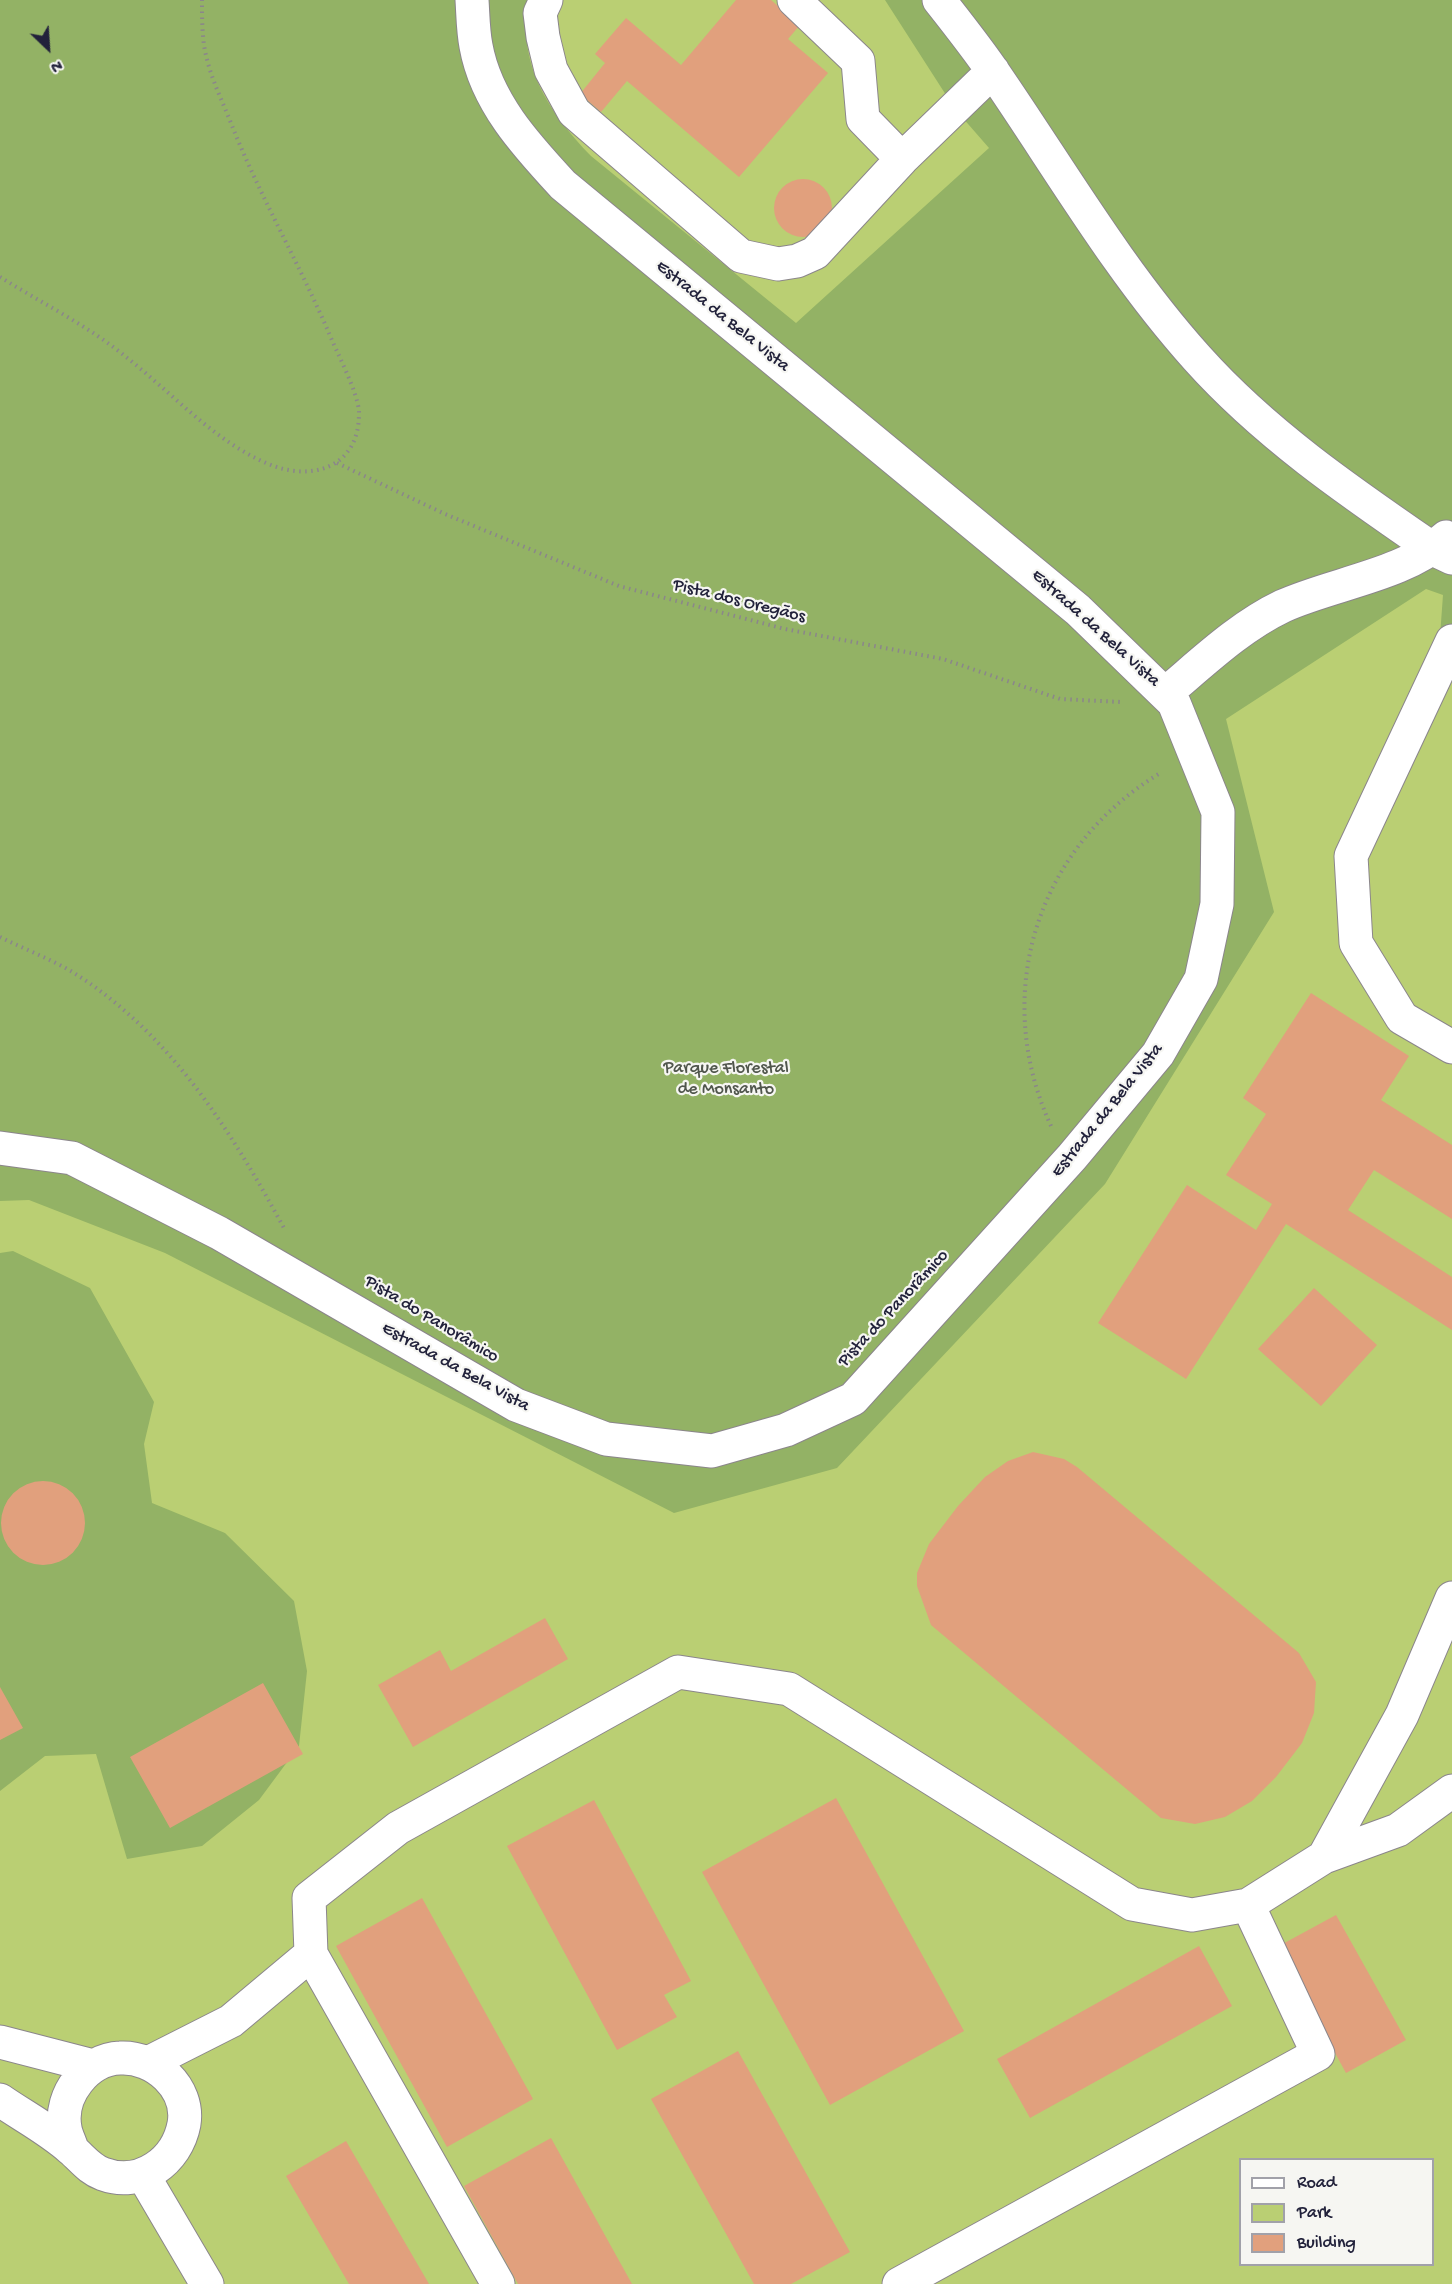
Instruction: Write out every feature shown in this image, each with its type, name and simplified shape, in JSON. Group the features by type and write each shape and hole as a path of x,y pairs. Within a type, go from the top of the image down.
{"street":[{"name":"Estrada da Bela Vista","path":"0,1148 72,1158 219,1233 516,1405 606,1439 712,1451 786,1430 853,1399 913,1336 1072,1157 1158,1054 1201,979 1217,904 1218,812 1184,720 1166,693 1077,610 563,185 530,150 502,112 485,77 476,46 472,0"},
{"path":"546,0 540,13 551,70 574,112 741,256 778,264 797,261 815,253 902,159 993,71"},
{"path":"794,0 858,60 863,119 902,159"},
{"path":"939,0 993,71 1128,276 1197,359 1246,406 1321,470 1444,548"},
{"path":"1166,693 1245,628 1283,607 1444,548"},
{"path":"1452,641 1351,856 1356,943 1402,1018 1452,1047"},
{"path":"1324,1857 1402,1715 1452,1598"},
{"path":"498,2284 311,1954 309,1898 398,1828 678,1672 789,1689 1132,1904 1192,1915 1248,1905 1324,1857 1398,1830 1452,1791"},
{"path":"899,2284 1318,2054 1248,1905"},
{"path":"148,2062 231,2021 311,1954"},
{"path":"0,2042 93,2066"},
{"path":"0,2100 72,2149 85,2164 103,2174 123,2178 143,2175 159,2167 172,2154 181,2138 184,2121 183,2102 175,2086 164,2072 148,2062 120,2058 93,2066 76,2082 65,2103 65,2127 72,2149"},
{"path":"143,2175 207,2284"}],"path":[{"path":"0,277 124,355 226,440 248,455 268,464 301,473 318,472 337,463 354,438 358,418 357,403 325,323 250,167 217,89 204,45 202,0"},
{"name":"Pista dos Oregãos","path":"337,463 446,514 619,586 785,629 943,659 1060,699 1129,703"},
{"path":"1055,1135 1036,1094 1024,1039 1024,982 1035,926 1058,875 1091,829 1132,790 1171,766"},
{"path":"0,937 74,972 132,1016 183,1068 254,1174 288,1237"}],"green space":[{"name":"Parque Florestal de Monsanto","path":"0,0 1452,0 1452,2284 0,2284"},
{"path":"0,0 529,0 526,23 527,45 532,66 549,104 576,139 591,156 796,323 989,148 955,109 885,0 1452,0 1452,644 1440,636 1443,595 1426,589 1226,719 1274,912 1105,1184 837,1468 674,1513 165,1253 29,1200 0,1201"},
{"path":"13,1251 90,1288 154,1402 144,1444 152,1503 225,1533 294,1601 307,1671 299,1746 259,1800 202,1846 127,1859 96,1754 45,1756 0,1791 0,1253"}],"building":[{"path":"736,0 771,0 800,25 788,39 828,73 739,177 627,81 601,112 580,94 605,63 595,54 626,18 681,65"},
{"path":"803,179 814,181 827,192 832,208 830,219 819,232 803,237 792,235 779,224 774,208 776,197 787,184"},
{"path":"1311,993 1409,1056 1381,1100 1452,1145 1452,1219 1374,1170 1348,1210 1452,1277 1452,1330 1286,1224 1186,1379 1098,1323 1187,1185 1256,1230 1272,1204 1226,1175 1266,1114 1243,1098"},
{"path":"1314,1288 1377,1345 1321,1406 1258,1349"},
{"path":"1033,1452 1064,1459 1077,1467 1299,1653 1316,1682 1314,1713 1302,1743 1276,1777 1252,1801 1225,1817 1195,1824 1161,1818 931,1625 917,1586 917,1573 929,1544 958,1506 985,1477 1008,1461"},
{"path":"43,1481 59,1484 73,1493 82,1507 85,1523 82,1539 73,1553 59,1562 43,1565 27,1562 13,1553 4,1539 1,1523 4,1507 13,1493 27,1484"},
{"path":"545,1618 568,1659 413,1747 378,1685 440,1650 451,1671"},
{"path":"263,1683 303,1754 170,1828 130,1757"},
{"path":"0,1687 23,1728 0,1740"},
{"path":"836,1798 964,2031 830,2105 702,1872"},
{"path":"594,1800 691,1981 664,1995 677,2017 617,2050 507,1846"},
{"path":"422,1898 533,2099 447,2147 336,1946"},
{"path":"1336,1915 1406,2040 1346,2073 1277,1947"},
{"path":"1199,1946 1232,2006 1030,2118 997,2059"},
{"path":"738,2051 850,2252 791,2284 754,2284 651,2099"},
{"path":"551,2138 632,2284 518,2284 464,2186"},
{"path":"346,2141 429,2284 349,2284 286,2176"}]}
